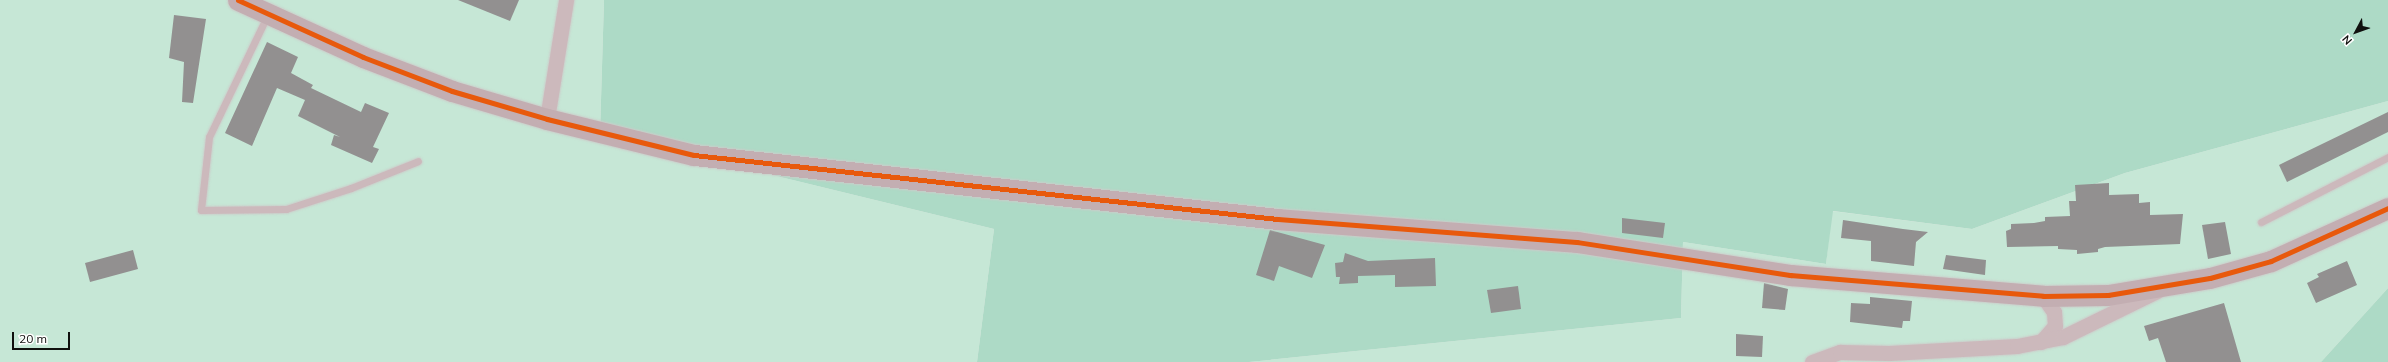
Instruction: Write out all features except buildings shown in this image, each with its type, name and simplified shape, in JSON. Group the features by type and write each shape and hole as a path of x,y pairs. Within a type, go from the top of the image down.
{"street":[{"path":"238,0 363,57 452,91 547,119 694,155 1277,219 1577,242 1790,275 2044,296 2108,295 2210,278 2271,260 2388,208"},
{"path":"547,119 566,0"},
{"path":"1812,362 1840,352 1897,353 2017,346 2041,342 2063,337 2124,309 2168,284"},
{"path":"2041,342 2055,326 2054,312 2044,296"}],"lane":[{"path":"268,14 209,137 201,210 286,209 351,188 418,161"},
{"path":"2261,222 2388,157"}],"green space":[{"path":"0,0 604,0 600,133 994,229 977,362 0,362"},
{"path":"604,0 2388,0 2388,101 2125,173 1972,229 1833,211 1826,264 1683,242 1681,318 1249,362 977,362 994,229 600,133"},
{"path":"2388,101 2388,288 2321,362 1249,362 1681,318 1683,242 1826,264 1832,211 1972,229 2125,173"},
{"path":"2388,288 2388,362 2321,362"}],"cycle path":[{"path":"238,0 363,57 452,91 547,119 694,155 1277,219 1577,242 1790,275 2043,296 2108,295 2210,278 2271,261 2388,208"}]}
